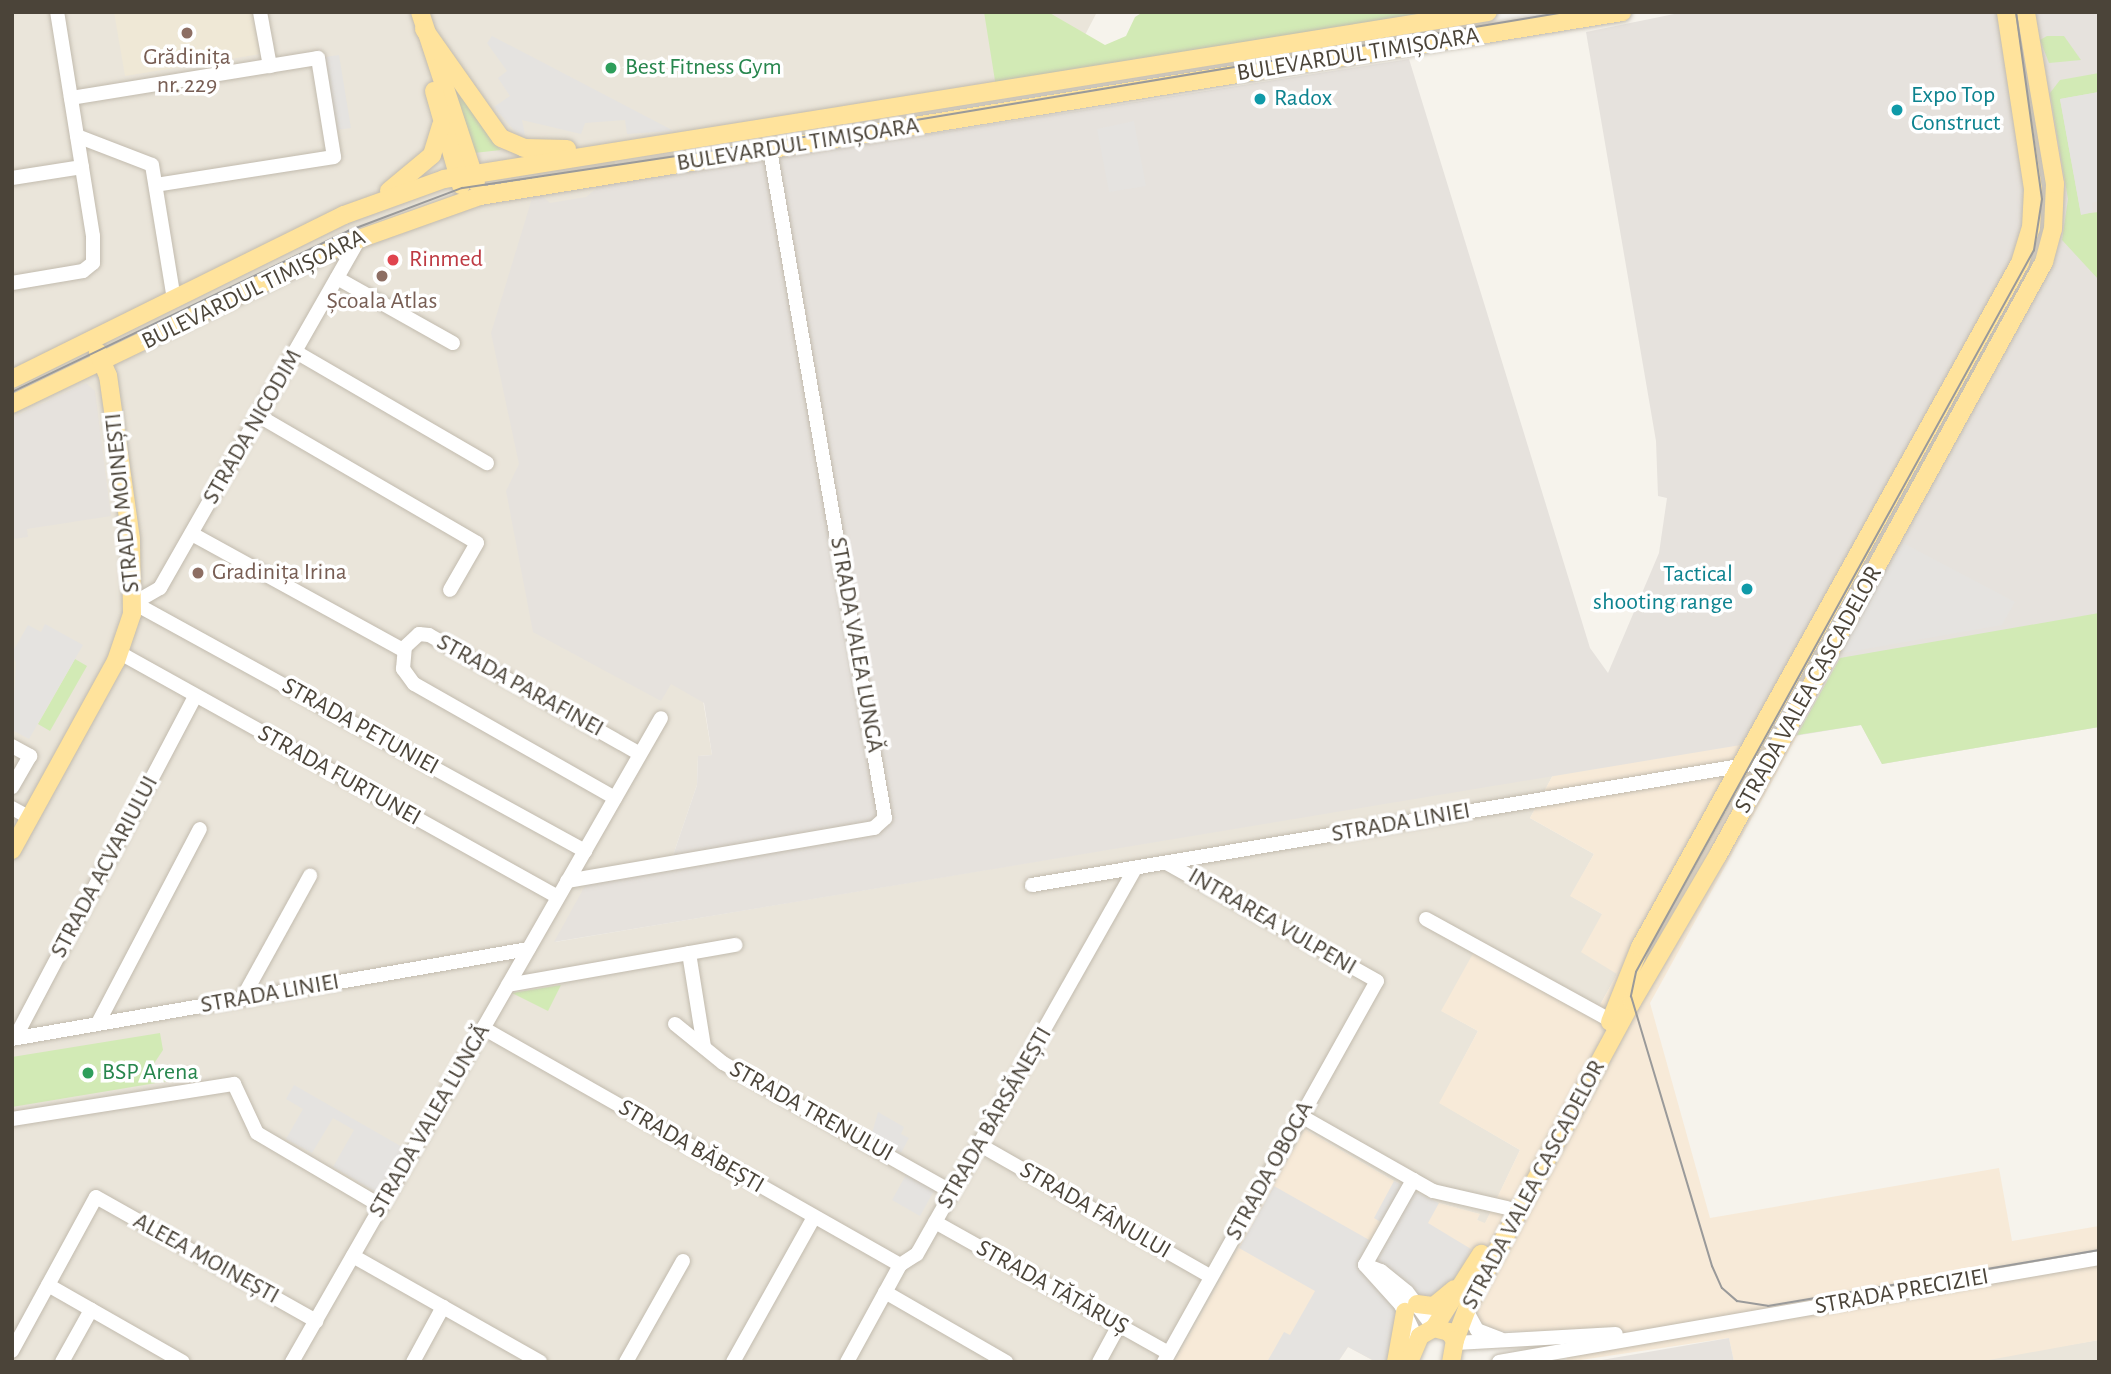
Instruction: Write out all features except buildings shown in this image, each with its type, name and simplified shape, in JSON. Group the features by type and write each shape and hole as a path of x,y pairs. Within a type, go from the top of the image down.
{"main road":[{"name":"BULEVARDUL TIMIȘOARA","path":"12,379 369,204 465,175 1488,12"},
{"name":"BULEVARDUL TIMIȘOARA","path":"12,404 104,363 359,239 473,197 1622,12"},
{"name":"STRADA VALEA CASCADELOR","path":"1434,1328 1475,1266 1507,1208 1610,1020 1640,947 2020,263 2031,228 2032,180 2006,12"},
{"name":"STRADA VALEA CASCADELOR","path":"1451,1362 1466,1310 1632,1002 1769,761 2044,262 2053,229 2054,177 2026,12"},
{"path":"422,21 442,122 473,197"},
{"path":"422,21 506,142 531,149 630,148"},
{"path":"422,21 465,175"},
{"path":"1222,55 1226,76"},
{"path":"369,204 432,155 442,122"},
{"path":"554,160 559,182"},
{"path":"2032,180 2054,177"},
{"name":"STRADA MOINEȘTI","path":"12,850 120,653 134,603 131,539 104,363 92,340"},
{"path":"1945,398 1964,409"},
{"path":"1887,502 1906,513"},
{"path":"1396,1362 1411,1308 1439,1304 1475,1266"},
{"path":"1416,1353 1434,1328 1449,1332 1455,1342"}],"street":[{"path":"12,283 83,271 93,263 93,236 57,12"},
{"path":"260,12 270,66"},
{"path":"71,98 318,58 334,157 156,185"},
{"path":"77,136 149,163 156,185 174,300"},
{"name":"STRADA VALEA LUNGĂ","path":"567,881 874,828 885,818 770,150"},
{"path":"12,178 82,167"},
{"name":"STRADA NICODIM","path":"134,603 160,588 359,239"},
{"path":"337,278 453,343"},
{"path":"296,352 487,463"},
{"path":"259,416 477,543 450,590"},
{"path":"192,534 403,650 403,669 414,684 615,798"},
{"name":"STRADA PETUNIEI","path":"134,603 585,850"},
{"name":"STRADA PARAFINEI","path":"403,650 412,638 429,635 640,754"},
{"name":"STRADA FURTUNEI","path":"120,653 558,897"},
{"name":"STRADA ACVARIULUI","path":"14,1038 195,697"},
{"name":"STRADA VALEA LUNGĂ","path":"292,1362 661,718"},
{"path":"12,746 30,756 12,787"},
{"name":"STRADA LINIEI","path":"1032,885 1769,761"},
{"path":"12,808 30,818"},
{"path":"98,1023 200,829"},
{"name":"INTRAREA VULPENI","path":"1167,863 1377,981"},
{"name":"STRADA BÂRSĂNEȘTI","path":"847,1362 900,1265 917,1254 1135,868"},
{"path":"242,999 310,876"},
{"path":"1426,919 1610,1020"},
{"path":"508,985 736,945"},
{"name":"STRADA LINIEI","path":"14,1038 528,949"},
{"path":"689,953 704,1047"},
{"name":"STRADA OBOGA","path":"1166,1357 1377,981"},
{"name":"STRADA TRENULUI","path":"675,1024 723,1063 952,1192"},
{"name":"STRADA BĂBEȘTI","path":"483,1028 900,1265"},
{"path":"12,1119 234,1084 257,1133 382,1206"},
{"path":"1301,1116 1433,1191 1507,1208"},
{"name":"STRADA FÂNULUI","path":"979,1145 1211,1277"},
{"path":"1413,1180 1365,1265 1393,1280 1411,1308 1434,1328"},
{"name":"ALEEA MOINEȘTI","path":"48,1285 96,1197 316,1321"},
{"path":"733,1362 814,1217"},
{"name":"STRADA TĂTĂRUȘ","path":"935,1222 1119,1325 1166,1357"},
{"path":"352,1256 540,1362"},
{"name":"STRADA PRECIZIEI","path":"1455,1342 1512,1342 1637,1335 1704,1327 2099,1258"},
{"path":"626,1362 682,1261"},
{"path":"12,1351 48,1285 183,1362"},
{"path":"885,1292 1006,1362"},
{"path":"413,1362 443,1307"},
{"path":"1411,1308 1416,1353"},
{"path":"62,1362 91,1310"},
{"path":"1466,1310 1477,1330 1512,1342"},
{"path":"1099,1362 1119,1325"},
{"name":"STRADA PRECIZIEI","path":"1499,1362 1637,1335"}],"shaded area":[{"path":"12,12 1097,12 1085,35 1092,70 612,146 712,755 698,756 697,785 668,870 555,942 1553,775 1530,818 1594,854 1571,896 1602,914 1617,974 1594,1016 1442,1011 1478,1031 1440,1103 1520,1150 1485,1224 1477,1220 1479,1214 1439,1203 1394,1181 1306,1129 1174,1362 12,1362"},
{"name":"Grădinița nr. 229","path":"114,12 252,12 260,54 125,76"},
{"path":"1684,12 2099,12 2099,727 1882,764 1861,725 554,942 586,884 668,870 697,785 698,756 712,755 704,703 671,684 661,701 533,632 506,491 519,464 491,333 533,195 542,195 550,203 586,197 598,187 617,183 1409,59 1590,648 1608,673 1659,553 1667,498 1658,496 1656,441 1586,32"},
{"path":"2099,12 1840,658 1650,1003 1710,1218 1999,1168 2012,1241 2099,1226 2099,1340 1978,1362 1734,1362 1729,1338 1567,1362 1562,1332 1490,1331 1429,1297 1389,1362 1376,1362 1348,1347 1338,1362 1174,1362 1305,1129 1394,1181 1439,1203 1480,1214 1477,1220 1485,1223 1520,1150 1439,1103 1478,1031 1441,1011 1475,950 1594,1016 1617,974 1581,952 1602,914 1570,896 1594,854 1530,818 1553,775 1735,745"},
{"path":"492,36 672,131 627,134 625,120 585,123 581,134 522,120 525,136 520,137 494,107 510,96 498,78 507,71 487,43"},
{"path":"339,55 351,128 330,131 318,58"},
{"path":"2099,92 2099,201 2092,203 2093,212 2081,215 2060,99"},
{"path":"1134,121 1146,186 1109,192 1097,129"},
{"path":"86,383 95,391 111,516 27,529 28,537 12,539 12,418"},
{"path":"1903,543 2015,602 2002,625 1837,654"},
{"path":"45,624 83,645 29,739 12,730 16,663 12,653 28,625 41,632"},
{"path":"294,1085 404,1148 378,1193 333,1167 354,1130 333,1118 312,1153 286,1139 303,1109 286,1099"},
{"path":"878,1112 904,1127 901,1134 909,1138 901,1153 871,1137"},
{"path":"907,1173 935,1189 920,1216 892,1200"},
{"path":"1394,1181 1439,1203 1428,1223 1471,1249 1451,1287 1429,1297 1389,1362 1376,1362 1348,1347 1338,1362 1267,1362 1284,1332 1290,1335 1315,1291 1239,1248 1274,1186 1371,1241 1382,1223 1374,1218"},
{"path":"1729,1338 1734,1362 1590,1362"},
{"path":"2099,1340 2099,1362 1978,1362 1978,1360"}],"green space":[{"path":"984,12 1048,12 1105,45 1126,36 1135,17 1143,12 1437,12 996,87"},
{"path":"2047,36 2064,36 2081,60 2049,63 2040,40"},
{"path":"2099,73 2099,92 2060,99 2081,214 2099,212 2098,279 2062,240 2068,199 2050,93 2060,80"},
{"path":"451,78 493,142 501,150 474,153"},
{"path":"2099,613 2099,727 1882,764 1861,725 1797,735 1840,658"},
{"path":"75,659 87,666 50,731 38,724"},
{"path":"561,985 548,1011 512,993"},
{"name":"BSP Arena","path":"160,1033 163,1050 153,1065 174,1080 12,1107 12,1057"}],"tram line":[{"path":"12,392 348,231 462,188 916,120 1565,12"},
{"path":"2016,12 2042,199 2034,250 1636,972 1631,996 1712,1266 1722,1288 1737,1301 1768,1306 2099,1250"}],"place":[{"name":"Grădinița nr. 229","path":"187,33"},
{"name":"Best Fitness Gym","path":"611,68"},
{"name":"Radox","path":"1260,99"},
{"name":"Expo Top Construct","path":"1897,110"},
{"name":"Rinmed","path":"393,260"},
{"name":"Școala Atlas","path":"382,276"},
{"name":"Gradinița Irina","path":"198,573"},
{"name":"Tactical shooting range","path":"1747,589"},
{"name":"BSP Arena","path":"88,1073"}]}
